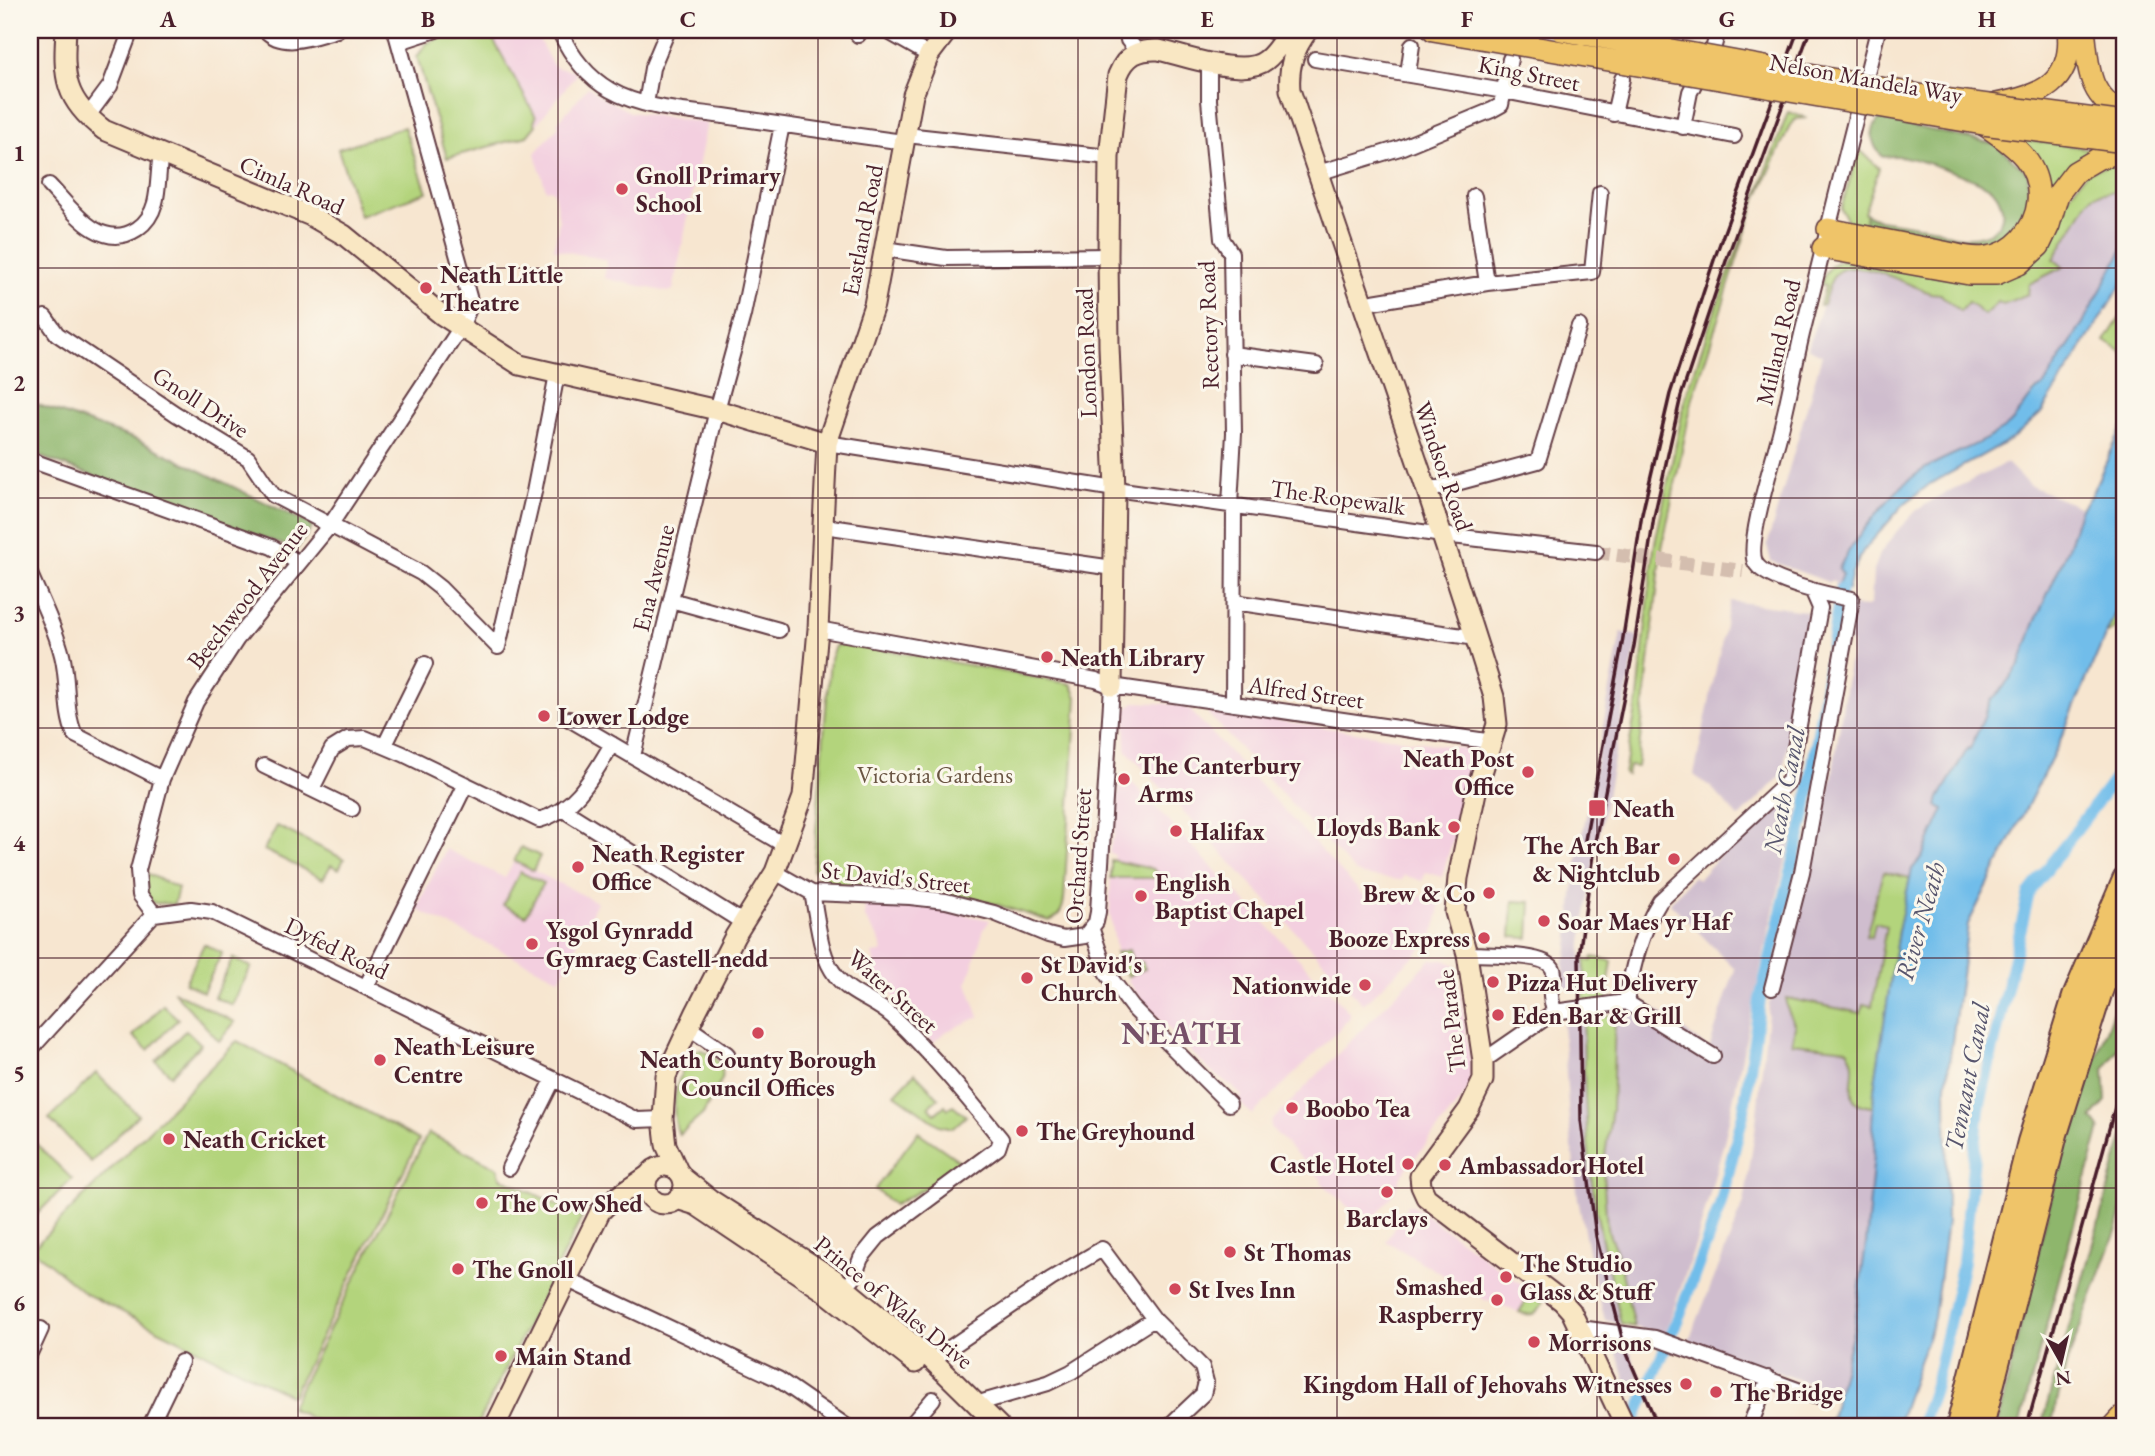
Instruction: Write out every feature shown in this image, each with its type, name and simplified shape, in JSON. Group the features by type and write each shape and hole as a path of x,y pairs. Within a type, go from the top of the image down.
{"highway":[{"path":"1959,1426 2030,1142 2076,997 2125,880"},
{"path":"1981,1426 2054,1134 2099,994 2125,926"}],"main road":[{"name":"Cimla Road","path":"66,30 64,65 67,85 87,117 104,130 311,216 344,235 442,315 520,365 717,410 827,443"},
{"name":"Eastland Road","path":"827,443 874,305 913,95 929,55 948,30"},
{"path":"1137,51 1159,50 1244,69 1268,60 1277,30"},
{"name":"Windsor Road","path":"1308,30 1291,61 1290,90 1443,535 1494,697 1497,724 1476,792 1458,878 1455,912 1457,927"},
{"name":"Nelson Mandela Way","path":"1433,30 1985,115 2125,123"},
{"name":"Nelson Mandela Way","path":"1561,30 2125,142"},
{"path":"1969,266 2014,246 2028,230 2039,199 2037,177 2025,156 1985,115 2039,94 2056,79 2066,60 2068,30"},
{"path":"2084,30 2089,78 2109,103 2125,114"},
{"name":"London Road","path":"1112,687 1115,489 1109,346 1109,157 1118,75 1122,63 1137,51"},
{"path":"1826,238 1969,266 1996,274 2019,264 2039,246 2045,236 2058,194 2070,177 2099,158 2125,151"},
{"path":"501,1424 600,1212 612,1198 622,1195 650,1197 660,1203 672,1202 683,1189 680,1174 666,1145 663,1119 666,1076 688,1027 744,922 775,872 803,797 818,629 827,443"},
{"name":"The Parade","path":"1457,927 1467,954 1483,1061 1483,1080 1469,1109 1420,1176 1421,1186 1426,1197 1562,1301 1580,1328"},
{"path":"650,1197 646,1185 666,1145"},
{"path":"622,1195 652,1171 667,1166 680,1174"},
{"name":"Prince of Wales Drive","path":"680,1174 711,1200 834,1279 932,1360 999,1426"},
{"name":"Prince of Wales Drive","path":"677,1199 696,1205 824,1291 924,1369 982,1426"},
{"path":"1580,1328 1623,1421"},
{"path":"2114,1426 2125,1414"}],"street":[{"path":"87,117 110,86 131,30"},
{"path":"265,30 282,40 295,41 337,30"},
{"path":"436,30 397,36 471,304 461,327"},
{"path":"559,30 576,60 593,78 609,90 646,104 782,125 1109,157"},
{"path":"646,104 652,68 668,30"},
{"path":"885,30 929,55"},
{"path":"1127,30 1128,40 1137,51"},
{"path":"1683,127 1690,92 1714,47 1718,30"},
{"name":"Milland Road","path":"1768,574 1755,562 1756,531 1878,30"},
{"path":"1634,31 1655,35"},
{"path":"1408,74 1412,45"},
{"name":"King Street","path":"1315,59 1504,90 1734,136"},
{"path":"1318,173 1400,148 1501,105 1510,59"},
{"name":"Rectory Road","path":"1209,61 1209,100 1222,239 1231,253 1234,433 1233,704"},
{"path":"1614,114 1622,79"},
{"name":"Ena Avenue","path":"633,756 717,410 743,315 782,125"},
{"path":"49,185 80,220 91,228 117,236 131,233 151,214 156,201 161,154"},
{"path":"1362,304 1487,283 1591,272 1600,192"},
{"path":"1474,196 1487,283"},
{"path":"885,249 938,258 1108,256"},
{"name":"Gnoll Drive","path":"45,317 57,334 176,414 248,458 273,495 421,573 440,588 498,647 534,492 557,374"},
{"path":"1427,491 1538,461 1579,326"},
{"name":"Beechwood Avenue","path":"155,914 140,895 138,870 162,779 191,711 237,639 331,524 461,327"},
{"path":"1232,354 1316,365"},
{"name":"The Ropewalk","path":"827,443 1232,506 1443,535 1596,552"},
{"path":"30,460 272,547 299,563"},
{"path":"824,526 1113,568"},
{"path":"1743,571 1768,574 1813,592 1852,599 1802,872 1772,988"},
{"path":"30,574 62,653 69,721 75,735 162,779"},
{"path":"1626,1002 1636,953 1650,917 1660,901 1789,781 1820,608 1813,592"},
{"path":"671,600 779,630"},
{"path":"1234,602 1476,638"},
{"path":"818,629 1083,678 1112,687"},
{"path":"385,745 425,664"},
{"name":"Alfred Street","path":"1112,687 1493,742"},
{"name":"Orchard Street","path":"1112,687 1098,912 1092,930 1105,972 1132,1007 1229,1104"},
{"path":"569,719 786,846"},
{"path":"312,789 327,755 342,741 359,737 385,745 539,820 562,809 586,787 612,744"},
{"path":"264,766 352,809"},
{"path":"366,987 466,784"},
{"path":"562,809 744,922"},
{"name":"St David's Street","path":"775,872 812,894 910,897 946,901 994,913 1044,934 1064,939 1085,936 1092,930"},
{"name":"Water Street","path":"812,894 825,959 836,976 849,989 870,1000 891,1016 942,1069 1001,1139 998,1148 878,1237 861,1258 853,1279"},
{"name":"Dyfed Road","path":"155,914 191,909 212,912 637,1120 663,1119"},
{"path":"30,1050 155,914"},
{"path":"1467,954 1534,958 1549,962 1554,970 1554,982 1550,992 1554,1012"},
{"path":"1483,1061 1554,1012 1626,1002 1713,1056"},
{"path":"688,1027 727,1054"},
{"path":"509,1168 553,1080"},
{"path":"932,1360 1051,1279 1102,1249 1154,1319 1202,1367 1206,1382 1203,1394 1169,1426"},
{"path":"568,1280 778,1379 846,1426"},
{"path":"978,1403 1048,1383 1071,1373 1154,1319"},
{"path":"1580,1328 1655,1338 1814,1396"},
{"path":"30,1353 41,1329"},
{"path":"150,1426 181,1362"},
{"path":"1750,1426 1768,1378"},
{"path":"910,1426 933,1399"}],"shaded area":[{"path":"459,30 534,30 552,64 557,68 573,70 576,75 527,136 447,158 417,57 427,43"},
{"name":"Gnoll Primary School","path":"588,87 630,112 707,123 673,290 668,292 604,278 607,260 554,249 559,221 554,192 546,190 535,153"},
{"path":"2125,189 2125,245 2083,323 2044,385 2033,391 2012,422 1921,471 1882,507 1855,543 1837,587 1834,587 1835,582 1830,581 1828,585 1828,582 1771,561 1767,545 1822,355 1807,348 1834,275 1860,266 1930,293 1995,301 2050,266 2094,195"},
{"path":"2007,463 2029,485 2081,508 2068,548 2035,622 2020,664 1991,700 1922,857 1912,869 1898,931 1874,1089 1872,1127 1875,1142 1866,1244 1854,1327 1836,1393 1689,1341 1744,1203 1769,1004 1786,961 1832,779 1852,643 1849,642 1853,606 1868,607 1871,603 1873,573 1880,554 1916,511 1937,497"},
{"path":"1730,601 1805,611 1812,619 1782,775 1739,818 1712,788 1694,775"},
{"path":"1621,632 1638,636 1591,877 1582,942 1581,959 1585,960 1584,987 1564,988 1564,958 1567,958 1575,874"},
{"path":"1135,702 1174,704 1188,708 1362,894 1378,899 1440,895 1432,939 1363,1004 1126,750 1125,710"},
{"path":"1207,710 1475,750 1477,754 1442,877 1426,872 1422,881 1404,875 1402,880 1399,880 1355,872"},
{"path":"1124,774 1350,1013 1350,1017 1330,1039 1252,1115 1238,1101 1242,1096 1210,1071 1142,1001 1127,980 1129,979 1117,956 1110,913 1111,860 1114,860 1115,855 1109,853 1114,838 1120,777"},
{"path":"1785,796 1798,811 1769,929 1725,1138 1697,1240 1665,1334 1634,1327 1607,1229 1603,1168 1612,1109 1615,1012 1624,1011 1634,999 1657,1010 1709,1049 1735,969 1670,903 1693,876 1698,880 1723,852"},
{"name":"Ysgol Gynradd Gymraeg Castell-nedd","path":"446,849 505,878 514,861 597,902 560,979 416,909"},
{"path":"864,903 922,906 990,920 984,929 967,983 979,1017 945,1032 933,1043 878,978 872,954 883,951 879,939 865,918"},
{"path":"1431,959 1445,960 1456,965 1471,1065 1470,1082 1467,1092 1401,1176 1395,1191 1372,1221 1365,1222 1321,1182 1271,1128 1271,1122"},
{"path":"1563,1023 1584,1023 1586,1121 1606,1259 1621,1324 1605,1320 1578,1199 1569,1121"},
{"path":"1407,1205 1412,1205 1532,1292 1519,1312 1485,1300 1386,1241"},
{"path":"1615,1347 1630,1350 1639,1375 1630,1394"}],"green space":[{"path":"459,30 488,30 536,117 536,125 527,136 447,158 417,57 427,43"},
{"path":"1788,112 1807,118 1796,119 1790,125 1754,206 1692,401 1662,548 1637,767 1629,766 1627,775 1624,774 1638,698 1654,548 1685,400 1708,330"},
{"path":"1879,119 1995,144 2028,173 2028,210 2020,227 1999,246 1974,251 1868,229 1866,214 1879,220 1938,229 1959,237 1972,237 1993,230 2000,222 2002,212 1996,194 1981,183 1913,159 1900,156 1883,157 1873,139 1873,129"},
{"path":"404,127 427,192 360,216 338,149"},
{"path":"2015,138 2093,149 2052,191 2046,190"},
{"path":"1859,149 1879,168 1864,213 1868,229 1850,224 1841,209"},
{"path":"2125,160 2125,189 2094,195 2088,201 2054,259 2063,267 2029,284 2028,294 2003,304 1998,302 1984,315 1968,302 1960,311 1940,294 1930,293 1882,273 1855,268 1844,269 1835,274 1823,305 1820,305 1825,286 1821,284 1824,276 1831,266 1842,260 1959,279 2061,206 2087,172"},
{"path":"2125,310 2125,354 2105,341"},
{"path":"30,402 138,440 313,526 295,549 30,453"},
{"path":"2125,590 2122,621 2106,634"},
{"name":"Victoria Gardens","path":"848,643 1071,684 1077,697 1064,894 1063,905 1055,918 1049,921 987,902 925,888 882,883 834,884 819,877 813,870 830,659 835,646"},
{"path":"277,826 344,859 339,869 331,865 323,879 264,850"},
{"path":"521,847 540,856 533,871 514,861"},
{"path":"1111,860 1153,869 1162,878 1111,878"},
{"path":"144,872 178,888 174,904 154,903 147,897"},
{"path":"520,872 543,883 526,916 503,905"},
{"path":"1883,872 1910,878 1898,931 1873,1107 1857,1103 1853,1098 1853,1063 1847,1049 1792,1043 1795,1026 1786,1006 1786,998 1861,1013 1863,1004 1872,1006 1886,926 1875,923 1872,937 1866,936"},
{"path":"1513,901 1531,902 1529,938 1511,937"},
{"path":"204,944 222,953 203,992 185,983"},
{"path":"1129,950 1133,964 1142,962 1145,969 1128,976 1116,953"},
{"path":"1593,957 1612,961 1604,1015 1615,1017 1612,1109 1603,1169 1607,1229 1619,1258 1634,1327 1621,1324 1599,1229 1590,1168 1584,1078 1584,1019 1585,960 1592,961"},
{"path":"233,958 251,967 232,1005 214,997"},
{"path":"2125,978 2125,1032 2122,1043 2104,1069 2106,1101 2092,1117 2100,1128 2019,1426 1997,1426 2060,1159"},
{"path":"173,991 235,1022 219,1041"},
{"path":"163,1005 178,1019 148,1050 133,1036"},
{"path":"186,1030 201,1044 171,1075 156,1061"},
{"path":"237,1041 419,1140 292,1396 86,1294 32,1249"},
{"path":"702,1050 718,1061 722,1069 722,1079 703,1114 679,1135 674,1114 678,1084 688,1054"},
{"path":"96,1073 138,1115 91,1162 49,1119"},
{"path":"915,1073 939,1098 929,1106 935,1114 945,1105 948,1109 953,1105 966,1116 953,1128 939,1125 895,1094"},
{"path":"2125,1130 2125,1198 2118,1226 2066,1365 2051,1426 2041,1426"},
{"path":"918,1132 964,1164 894,1205 875,1189"},
{"name":"The Gnoll","path":"428,1133 498,1168 500,1177 582,1217 477,1426 327,1426 290,1408"},
{"path":"30,1140 72,1179 30,1221"},
{"path":"1532,1292 1543,1303 1533,1314 1519,1312"}],"water":[{"path":"2125,245 2125,279 2041,413 2012,439 1930,484 1904,504 1863,551 1852,573 1848,590 1837,587 1842,574 1839,569 1853,544 1875,515 1901,488 1924,469 2005,428 2016,418 2033,394 2044,385 2083,323"},
{"name":"River Neath","path":"2125,421 2125,590 2058,745 1968,924 1946,1086 1947,1222 1934,1318 1897,1426 1829,1426 1854,1327 1866,1244 1875,1142 1872,1127 1874,1089 1898,931 1912,869 1922,857 1944,809 1937,806 1939,798 1968,748 1970,749 1991,700 2020,664 2035,622 2068,548 2081,508 2091,495"}],"waterway":[{"name":"Neath Canal","path":"1632,1426 1680,1314 1720,1206 1744,1110 1760,1000 1806,810 1841,588"},
{"name":"Tennant Canal","path":"1921,1426 1934,1389 1963,1262 1979,1108 2029,893 2125,765"}],"tunnel":[{"path":"1596,552 1743,571"}],"railway":[{"path":"1585,840 1622,644 1642,514 1670,394 1715,257 1798,30"},
{"path":"1658,1426 1625,1349 1596,1236 1581,1120 1579,956 1594,847 1634,646 1654,517 1681,396 1726,261 1810,30"},
{"path":"2027,1426 2125,1071"}],"place":[{"name":"Gnoll Primary School","path":"622,189"},
{"name":"Neath Little Theatre","path":"426,288"},
{"name":"Neath Library","path":"1047,657"},
{"name":"Lower Lodge","path":"544,716"},
{"name":"Neath Post Office","path":"1528,772"},
{"name":"The Canterbury Arms","path":"1124,779"},
{"name":"Neath","path":"1597,808"},
{"name":"Lloyds Bank","path":"1454,827"},
{"name":"Halifax","path":"1176,831"},
{"name":"The Arch Bar & Nightclub","path":"1674,859"},
{"name":"Neath Register Office","path":"578,867"},
{"name":"Brew & Co","path":"1489,893"},
{"name":"English Baptist Chapel","path":"1141,896"},
{"name":"Soar Maes yr Haf","path":"1544,921"},
{"name":"Booze Express","path":"1484,938"},
{"name":"Ysgol Gynradd Gymraeg Castell-nedd","path":"532,944"},
{"name":"St David's Church","path":"1027,978"},
{"name":"Pizza Hut Delivery","path":"1493,982"},
{"name":"Nationwide","path":"1365,985"},
{"name":"Eden Bar & Grill","path":"1498,1015"},
{"name":"Neath County Borough Council Offices","path":"758,1033"},
{"name":"Neath Leisure Centre","path":"380,1060"},
{"name":"Boobo Tea","path":"1292,1108"},
{"name":"The Greyhound","path":"1022,1131"},
{"name":"Neath Cricket","path":"169,1139"},
{"name":"Castle Hotel","path":"1408,1164"},
{"name":"Ambassador Hotel","path":"1445,1165"},
{"name":"Barclays","path":"1387,1192"},
{"name":"The Cow Shed","path":"482,1203"},
{"name":"St Thomas","path":"1230,1252"},
{"name":"The Gnoll","path":"458,1269"},
{"name":"The Studio Glass & Stuff","path":"1506,1277"},
{"name":"St Ives Inn","path":"1175,1289"},
{"name":"Smashed Raspberry","path":"1497,1300"},
{"name":"Morrisons","path":"1534,1342"},
{"name":"Main Stand","path":"501,1356"},
{"name":"Kingdom Hall of Jehovahs Witnesses","path":"1686,1384"},
{"name":"The Bridge","path":"1716,1392"}],"district":[{"name":"NEATH","path":"1182,1033"}]}
